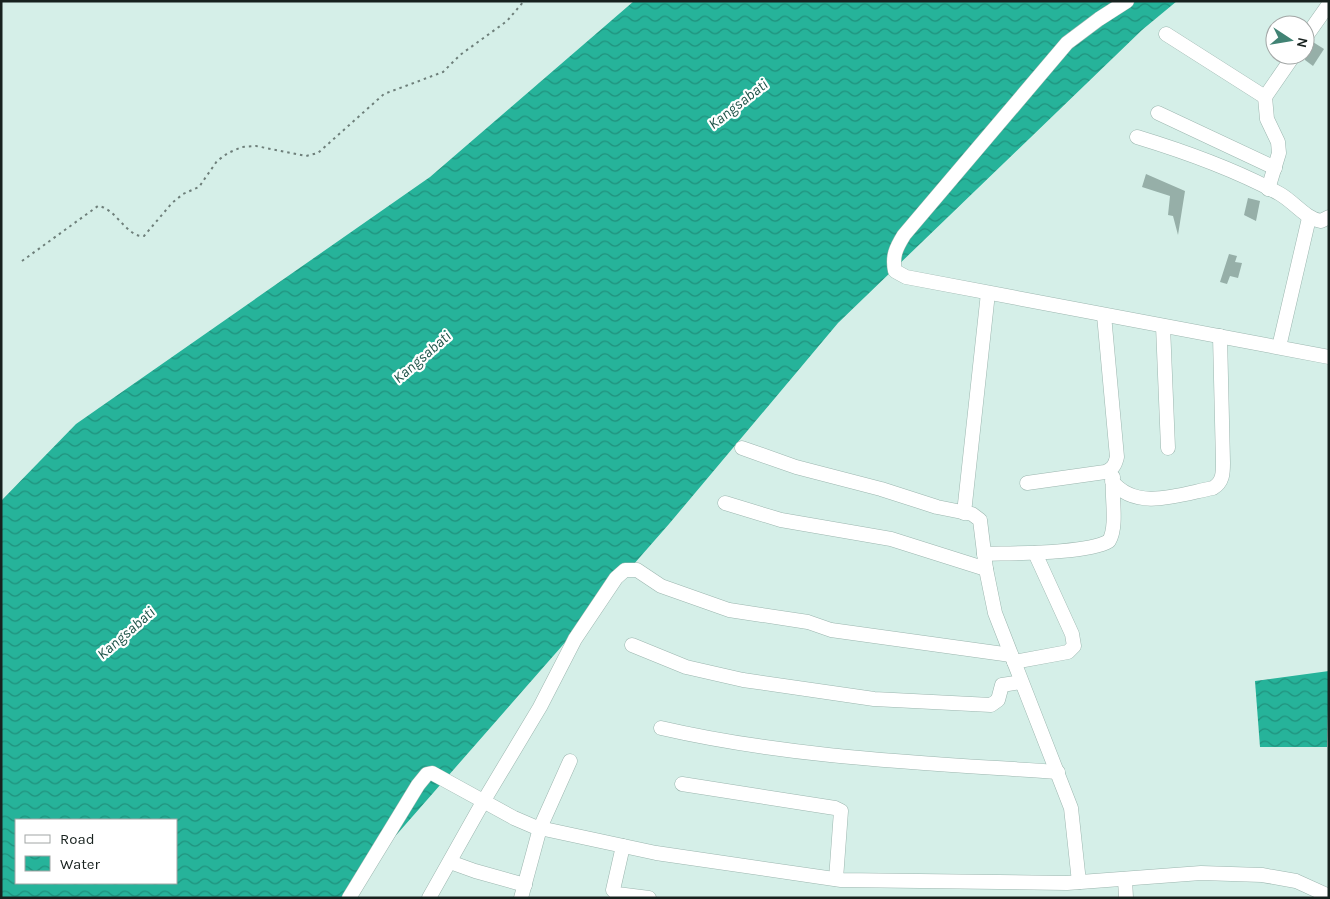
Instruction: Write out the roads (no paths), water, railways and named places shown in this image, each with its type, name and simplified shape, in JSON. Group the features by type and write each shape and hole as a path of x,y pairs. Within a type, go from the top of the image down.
{"street":[{"path":"1127,1 1067,43 904,235 894,251 893,263 895,271 906,277 1329,357"},
{"path":"1315,24 1329,4"},
{"path":"1166,34 1265,97"},
{"path":"1268,189 1279,153 1278,142 1267,118 1265,97 1287,65"},
{"path":"1158,113 1275,168"},
{"path":"1137,137 1196,157 1268,189 1299,206 1310,218 1321,222 1329,217"},
{"path":"1279,347 1310,218"},
{"path":"964,513 988,293"},
{"path":"984,554 1035,553 1092,547 1109,541 1114,525 1112,481 1117,457 1104,315"},
{"path":"1163,326 1168,448"},
{"path":"1112,481 1119,490 1130,496 1143,499 1214,488 1221,480 1223,463 1220,336"},
{"path":"742,448 796,467 881,489 936,507 977,517 980,520 986,569 995,613 1071,808 1079,882"},
{"path":"1027,483 1105,472 1115,464"},
{"path":"725,503 781,520 891,540 986,569"},
{"path":"430,898 483,802 540,707 575,639 600,601 624,570 637,570 661,586 730,610 808,622 830,630 1012,658 1068,652 1074,646 1072,634 1035,553"},
{"path":"632,645 709,674 874,699 991,705 998,700 1002,686 1021,682"},
{"path":"661,728 740,744 830,754 1058,772"},
{"path":"450,862 523,891 540,828 570,761"},
{"path":"349,898 418,785 427,774 439,775 483,802 514,818 540,828 623,846 836,879 865,882 1079,882 1201,873 1262,874 1296,881 1329,896"},
{"path":"682,784 841,811 836,879"},
{"path":"623,846 614,890 617,894 649,898"},
{"path":"1125,879 1126,898"}],"water":[{"name":"Kangsabati","path":"634,1 1177,1 1142,30 838,323 669,524 341,898 1,898 1,501 76,424 430,177"},
{"path":"1329,671 1327,747 1260,747 1255,681"}]}
